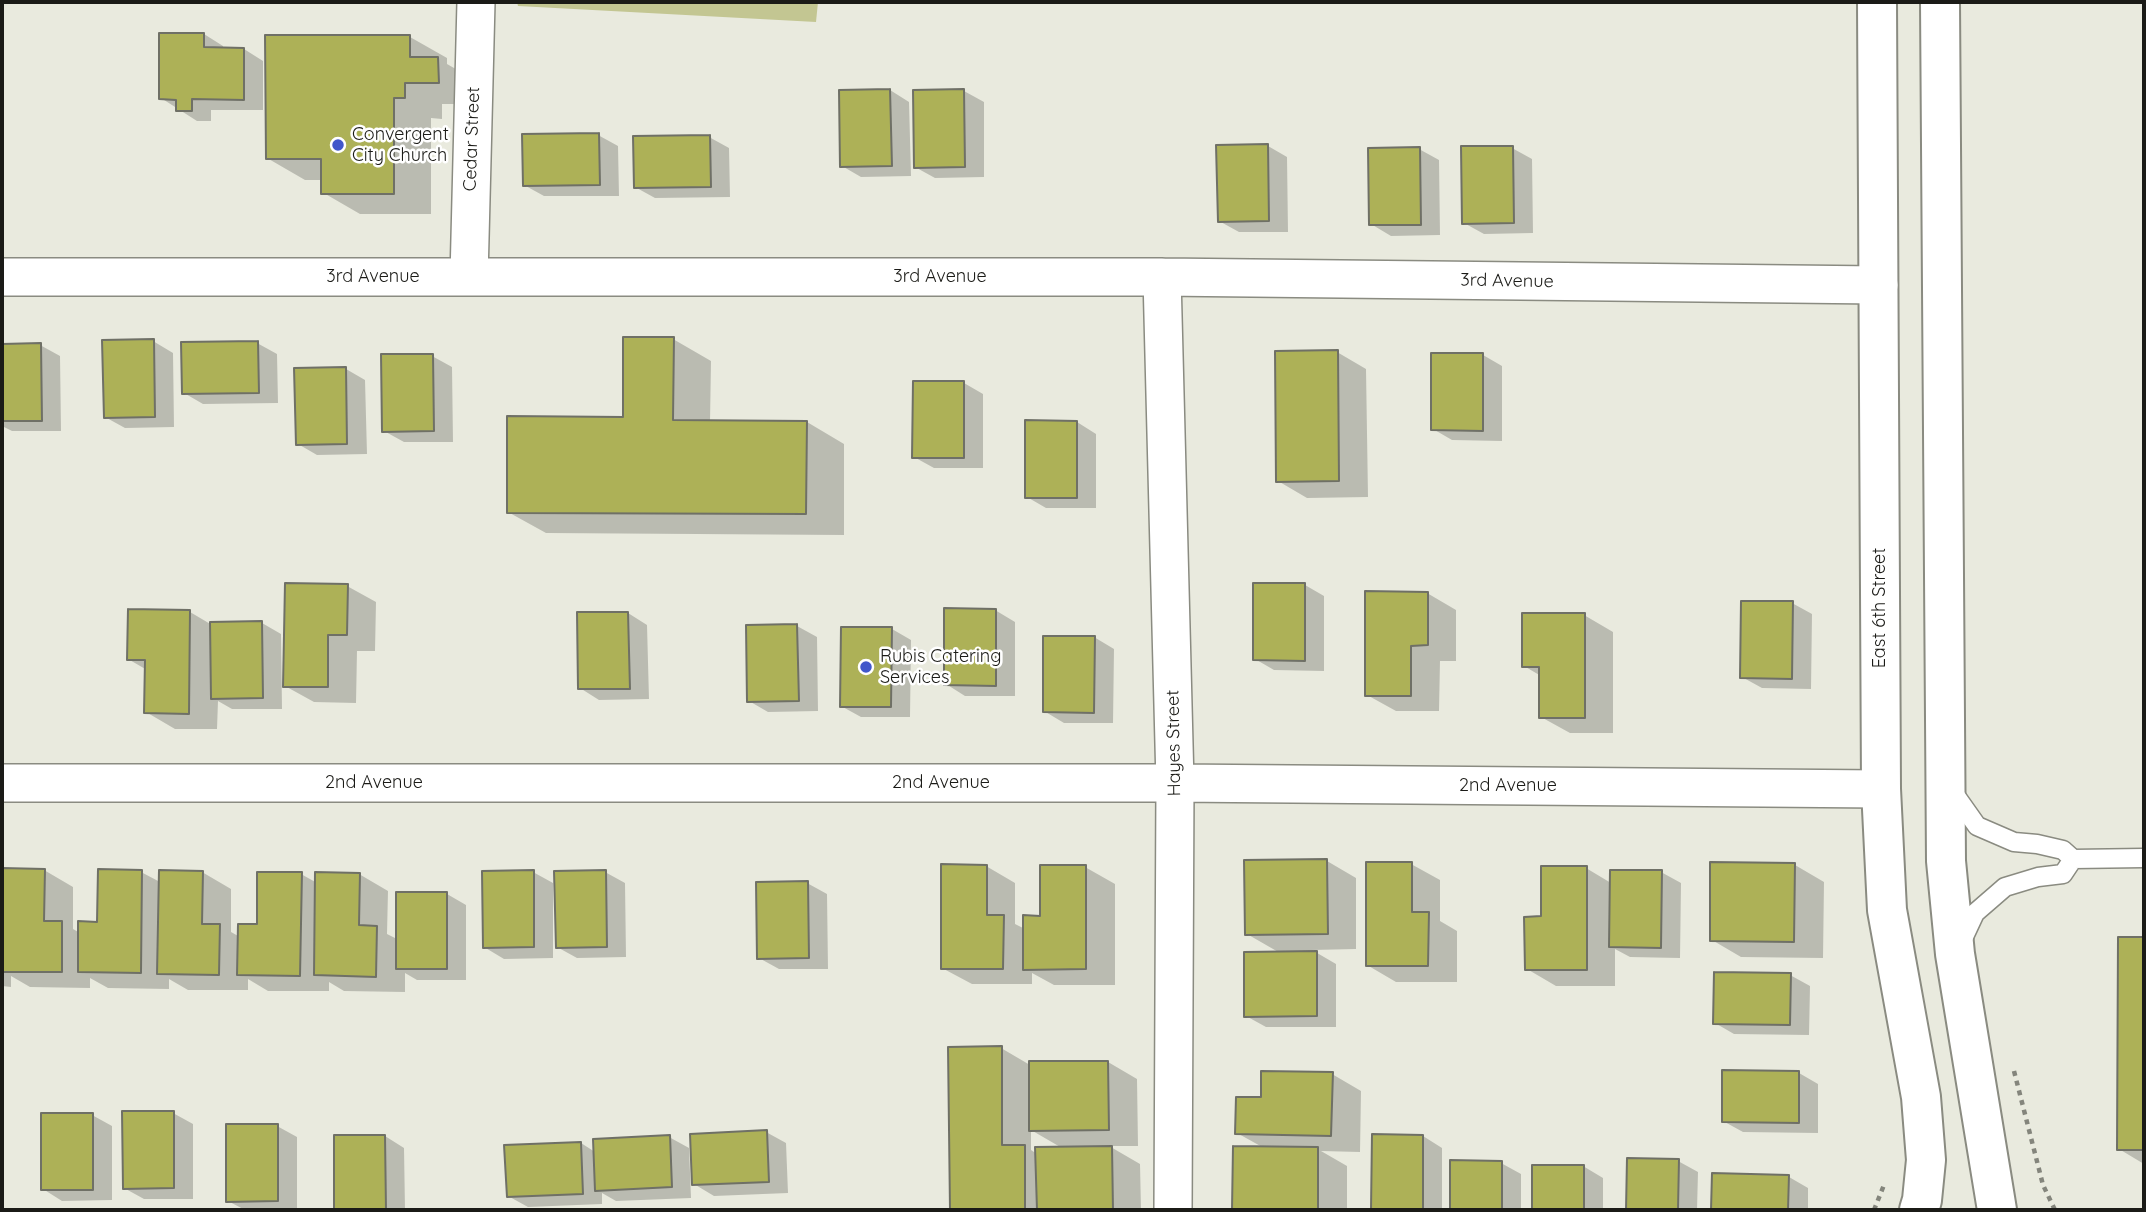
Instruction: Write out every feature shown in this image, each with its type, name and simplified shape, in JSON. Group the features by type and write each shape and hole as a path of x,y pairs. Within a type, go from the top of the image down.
{"street":[{"name":"Cedar Street","path":"469,277 476,2"},
{"name":"East 6th Street","path":"1877,2 1881,789 1887,910 1921,1097 1926,1160 1919,1210"},
{"path":"1940,2 1946,862 1955,954 1982,1104 1997,1210"},
{"name":"3rd Avenue","path":"2,277 1162,276 1879,285"},
{"name":"Hayes Street","path":"1162,276 1175,783 1173,1210"},
{"name":"2nd Avenue","path":"2,783 1175,783 1881,789"},
{"path":"1982,1104 2034,1194"}],"lane":[{"path":"1944,779 1977,827 2014,842 2063,849 2073,859 2144,858"},
{"path":"1955,954 1975,913 2005,887 2038,877 2063,874 2073,859"}],"path":[{"path":"2012,1064 2034,1194 2055,1210"}],"green space":[{"path":"517,2 818,2 816,22 518,6"}],"building":[{"path":"159,33 204,33 204,47 244,48 244,100 192,99 192,111 176,111 176,100 159,99"},
{"path":"265,35 410,35 410,57 438,57 439,83 405,83 405,98 394,98 394,194 321,194 321,159 266,159"},
{"path":"890,89 892,166 840,167 839,90"},
{"path":"964,89 965,167 914,168 913,90"},
{"path":"599,133 600,185 523,186 522,134"},
{"path":"710,135 711,187 634,188 633,136"},
{"path":"1268,144 1269,221 1218,222 1216,145"},
{"path":"1461,146 1513,146 1514,223 1462,224"},
{"path":"1420,147 1421,225 1369,225 1368,148"},
{"path":"623,337 674,337 673,420 807,421 806,514 507,513 507,416 623,417"},
{"path":"154,339 155,417 104,418 102,340"},
{"path":"258,341 259,393 182,394 181,342"},
{"path":"41,343 42,421 2,421 2,344"},
{"path":"1338,350 1339,481 1276,482 1275,351"},
{"path":"1431,353 1483,353 1483,431 1431,430"},
{"path":"381,354 433,354 434,431 382,432"},
{"path":"346,367 347,444 296,445 294,368"},
{"path":"913,381 964,381 964,458 912,458"},
{"path":"1025,420 1077,421 1077,498 1025,498"},
{"path":"285,583 348,584 347,635 328,635 328,687 283,687"},
{"path":"1253,583 1305,583 1305,661 1253,660"},
{"path":"1365,591 1428,592 1428,645 1411,646 1411,696 1365,696"},
{"path":"1741,601 1793,601 1792,679 1740,678"},
{"path":"944,608 996,609 996,686 944,685"},
{"path":"128,609 190,610 189,714 144,713 145,660 127,660"},
{"path":"577,612 628,612 630,689 578,689"},
{"path":"1522,613 1585,613 1585,718 1539,718 1539,667 1522,667"},
{"path":"262,621 263,698 211,699 210,622"},
{"path":"797,624 799,701 747,702 746,625"},
{"name":"Rubis Catering Services","path":"841,627 892,627 891,707 840,707"},
{"path":"1043,636 1095,636 1094,713 1043,712"},
{"path":"1327,859 1328,934 1245,935 1244,860"},
{"path":"1366,862 1412,862 1412,912 1429,912 1428,966 1366,966"},
{"path":"1710,862 1795,863 1794,942 1710,941"},
{"path":"941,864 987,865 987,915 1004,915 1003,969 941,969"},
{"path":"1040,865 1086,865 1086,969 1023,970 1023,915 1040,916"},
{"path":"1541,866 1587,866 1587,970 1525,970 1524,917 1541,916"},
{"path":"2,868 45,869 44,921 62,921 62,972 2,972"},
{"path":"98,869 142,870 141,973 78,972 78,921 97,922"},
{"path":"159,870 203,871 202,924 220,924 219,975 157,974"},
{"path":"534,870 534,947 483,948 482,871"},
{"path":"606,870 607,947 556,948 554,871"},
{"path":"1610,870 1662,870 1661,948 1609,947"},
{"path":"257,872 302,872 300,976 237,975 238,924 257,924"},
{"path":"315,872 360,873 359,925 377,926 376,977 314,975"},
{"path":"808,881 809,958 757,959 756,882"},
{"path":"396,892 447,892 447,969 396,969"},
{"path":"2118,937 2144,937 2144,1150 2117,1150"},
{"path":"1317,951 1317,1016 1244,1017 1244,952"},
{"path":"1714,972 1791,973 1790,1025 1713,1024"},
{"path":"1002,1046 1002,1145 1025,1145 1025,1210 950,1210 948,1047"},
{"path":"1029,1061 1108,1061 1109,1130 1029,1131"},
{"path":"1722,1070 1799,1071 1799,1123 1722,1122"},
{"path":"1261,1071 1333,1072 1331,1136 1235,1134 1236,1097 1261,1097"},
{"path":"122,1111 174,1111 174,1188 123,1189"},
{"path":"41,1113 93,1113 93,1190 41,1190"},
{"path":"226,1124 278,1124 278,1201 226,1202"},
{"path":"767,1130 769,1182 692,1185 690,1134"},
{"path":"1372,1134 1423,1135 1423,1210 1371,1210"},
{"path":"334,1135 385,1135 386,1210 334,1210"},
{"path":"670,1135 672,1187 595,1191 593,1139"},
{"path":"581,1142 583,1194 507,1197 504,1145"},
{"path":"1112,1146 1113,1210 1037,1210 1035,1147"},
{"path":"1233,1146 1318,1147 1318,1210 1232,1210"},
{"path":"1627,1158 1679,1159 1678,1210 1626,1210"},
{"path":"1450,1160 1502,1161 1502,1210 1450,1210"},
{"path":"1532,1165 1584,1165 1584,1210 1532,1210"},
{"path":"1712,1173 1789,1175 1788,1210 1711,1210"}],"place":[{"name":"Convergent City Church","path":"338,145"},
{"name":"Rubis Catering Services","path":"866,667"}]}
